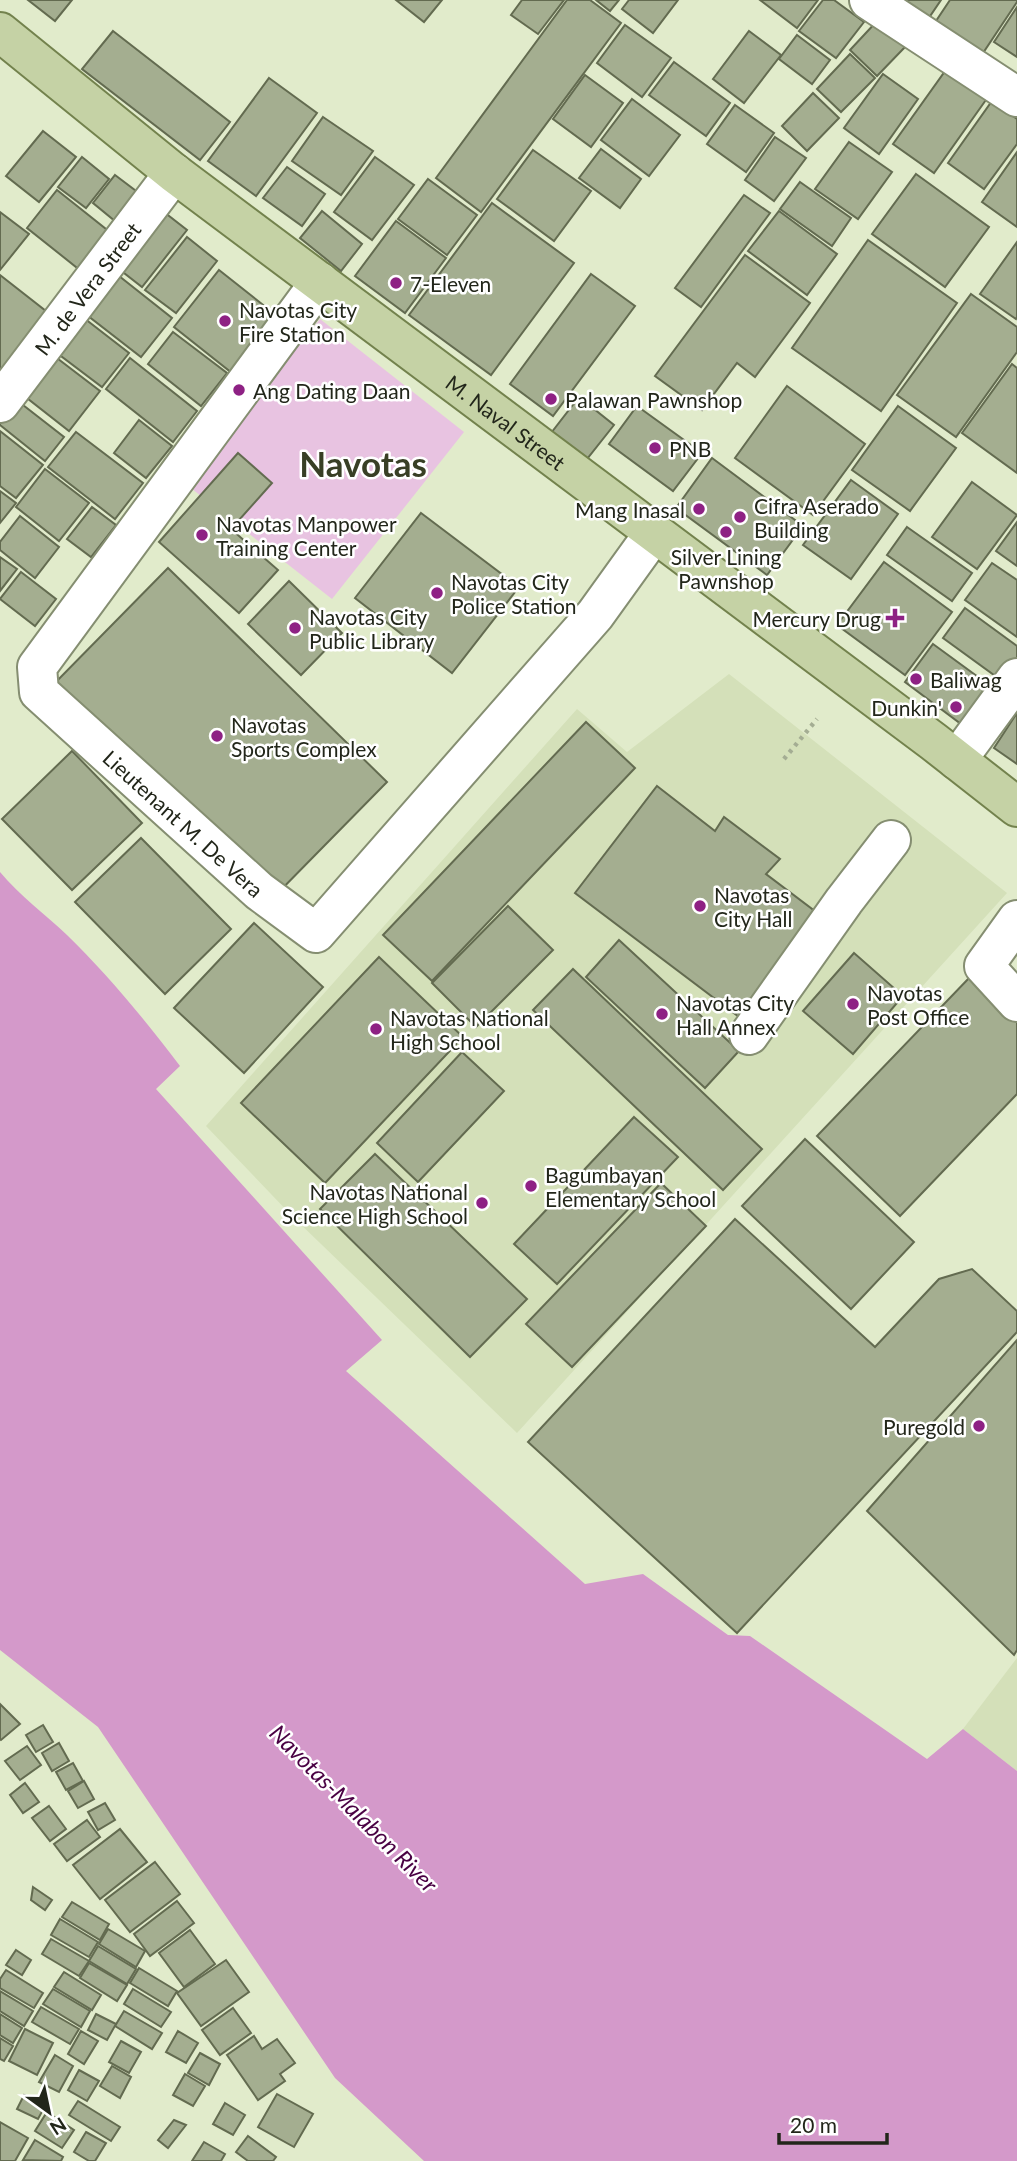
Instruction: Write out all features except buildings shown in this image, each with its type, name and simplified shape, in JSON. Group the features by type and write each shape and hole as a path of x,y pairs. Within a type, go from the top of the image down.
{"main road":[{"name":"M. Naval Street","path":"0,32 174,173 1017,807"}],"street":[{"path":"869,0 1017,97"},
{"name":"M. de Vera Street","path":"0,403 174,173"},
{"name":"Lieutenant M. De Vera","path":"320,282 37,667 39,692 259,891 316,933 595,615 654,533"},
{"path":"957,760 1017,678"},
{"path":"749,1035 891,840"},
{"path":"1017,920 984,966 1017,1002"}],"path":[{"path":"784,759 817,719"}],"shaded area":[{"path":"320,319 464,432 332,599 187,485"},
{"path":"729,674 1007,893 517,1433 293,1217 206,1126 577,709 627,752"},
{"path":"1017,1658 1017,1771 963,1729"}],"water":[{"name":"Navotas-Malabon River","path":"0,872 82,950 140,1015 180,1066 156,1089 382,1340 346,1371 585,1584 643,1574 728,1635 750,1636 927,1759 963,1729 1017,1771 1017,2161 424,2161 335,2078 98,1727 0,1650"}],"place":[{"name":"7-Eleven","path":"396,283"},
{"name":"Navotas City Fire Station","path":"225,321"},
{"name":"Ang Dating Daan","path":"239,390"},
{"name":"Palawan Pawnshop","path":"551,399"},
{"name":"PNB","path":"655,448"},
{"name":"Mang Inasal","path":"699,509"},
{"name":"Cifra Aserado Building","path":"740,517"},
{"name":"Silver Lining Pawnshop","path":"726,532"},
{"name":"Navotas Manpower Training Center","path":"202,535"},
{"name":"Navotas City Police Station","path":"437,593"},
{"name":"Mercury Drug","path":"895,618"},
{"name":"Navotas City Public Library","path":"295,628"},
{"name":"Baliwag","path":"916,679"},
{"name":"Dunkin'","path":"956,707"},
{"name":"Navotas Sports Complex","path":"217,736"},
{"name":"Navotas City Hall","path":"700,906"},
{"name":"Navotas Post Office","path":"853,1004"},
{"name":"Navotas City Hall Annex","path":"662,1014"},
{"name":"Navotas National High School","path":"376,1029"},
{"name":"Bagumbayan Elementary School","path":"531,1186"},
{"name":"Navotas National Science High School","path":"482,1203"},
{"name":"Puregold","path":"979,1426"}],"district":[{"name":"Navotas","path":"363,463"}]}
